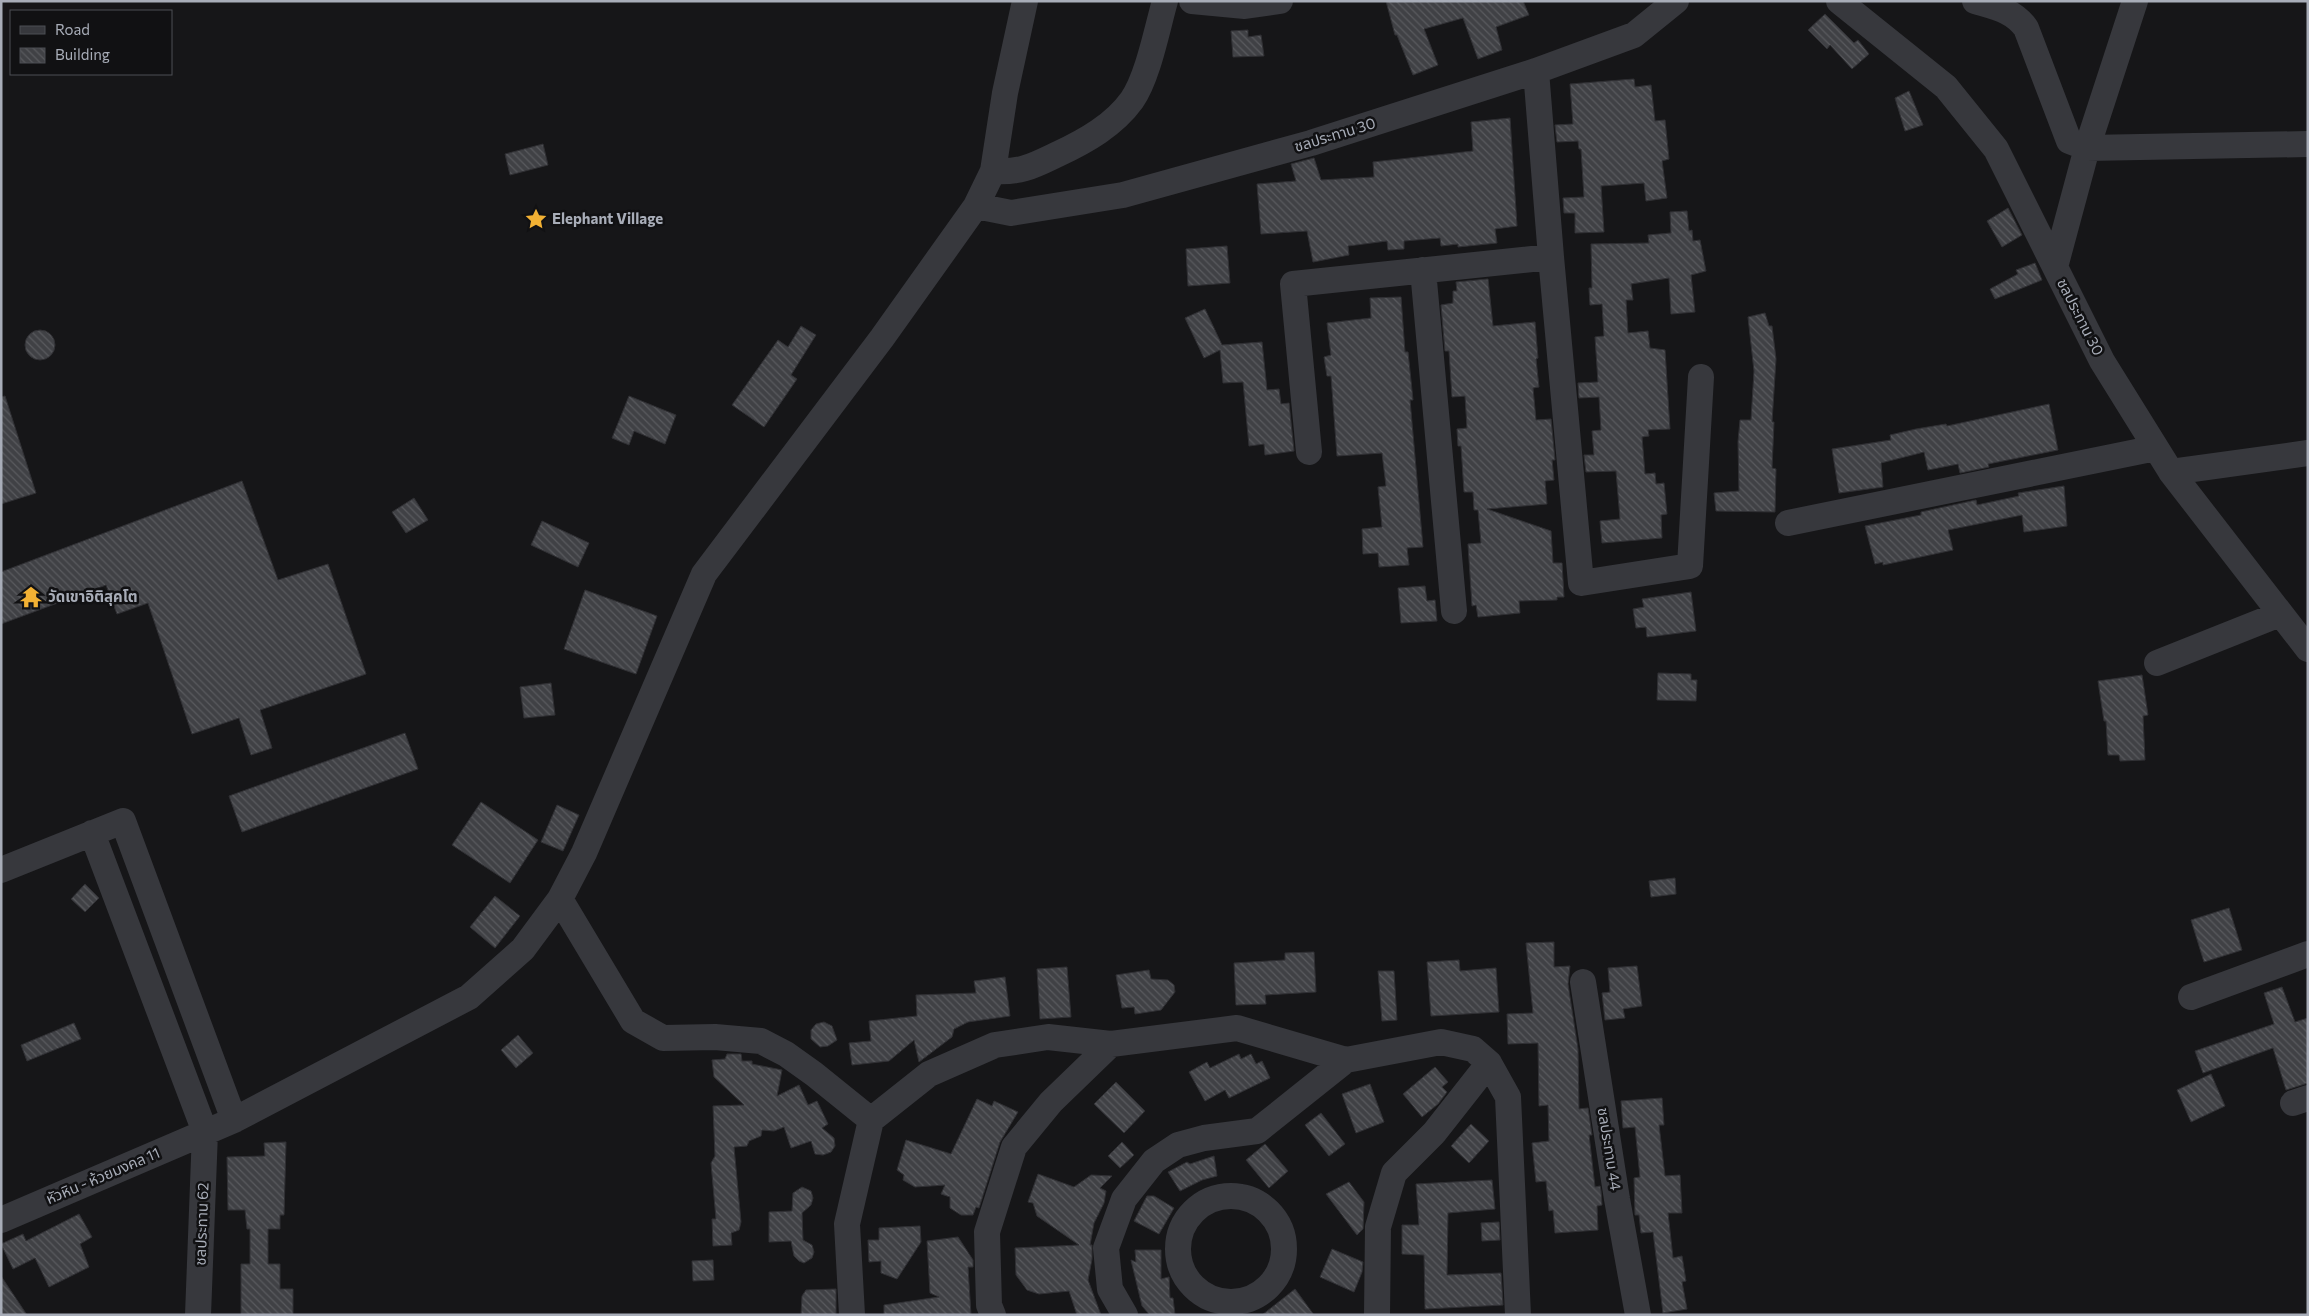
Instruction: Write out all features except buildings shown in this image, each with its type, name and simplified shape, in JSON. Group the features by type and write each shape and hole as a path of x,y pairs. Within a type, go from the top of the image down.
{"street":[{"name":"หัวหิน - ห้วยมงคล 11","path":"1,1220 234,1120 469,997 523,949 560,899 584,853 704,574 882,338 976,206 993,171 1005,93 1025,1"},
{"path":"993,171 1014,173 1042,162 1079,144 1113,122 1132,99 1141,81 1165,1"},
{"path":"1192,1 1246,6 1280,1"},
{"name":"ชลประทาน 30","path":"976,206 1011,213 1123,195 1311,143 1536,71 1634,35 1676,1"},
{"name":"ชลประทาน 30","path":"1839,1 1946,87 1996,149 2102,361 2156,448 2171,472 2308,649"},
{"path":"1975,1 2008,11 2020,20 2026,28 2070,141 2087,148 2308,144"},
{"path":"2055,268 2087,148 2135,1"},
{"path":"1536,71 1581,583 1690,566 1701,376"},
{"path":"1309,452 1293,284 1551,257"},
{"path":"1422,270 1454,612"},
{"path":"1788,523 2156,448"},
{"path":"2171,472 2308,453"},
{"path":"2157,663 2280,614"},
{"path":"1,870 123,821 234,1120"},
{"path":"92,833 205,1132"},
{"path":"560,899 633,1021 663,1038 715,1037 761,1040 786,1054 814,1074 871,1120"},
{"path":"2192,997 2308,954"},
{"name":"ชลประทาน 44","path":"1583,982 1617,1199 1638,1315"},
{"path":"852,1315 848,1224 871,1120 929,1074 995,1045 1048,1037 1111,1044 1237,1028 1346,1060 1441,1042 1473,1049 1489,1063 1508,1097 1518,1315"},
{"path":"993,1315 989,1305 987,1232 1014,1147 1051,1102 1111,1044"},
{"path":"1124,1315 1110,1289 1106,1248 1124,1199 1154,1161 1178,1146 1204,1138 1258,1131 1346,1060"},
{"path":"1377,1315 1378,1228 1394,1173 1434,1133 1489,1063"},
{"name":"ชลประทาน 62","path":"198,1315 205,1132"},
{"path":"1226,1196 1244,1197 1257,1202 1272,1214 1281,1229 1285,1247 1283,1266 1277,1278 1264,1292 1248,1301 1201,1305 1180,1265 1178,1247 1183,1225 1195,1210 1208,1201 1226,1196"}],"place":[{"name":"Elephant Village","path":"536,219"},
{"name":"วัดเขาอิติสุคโต","path":"31,597"}]}
